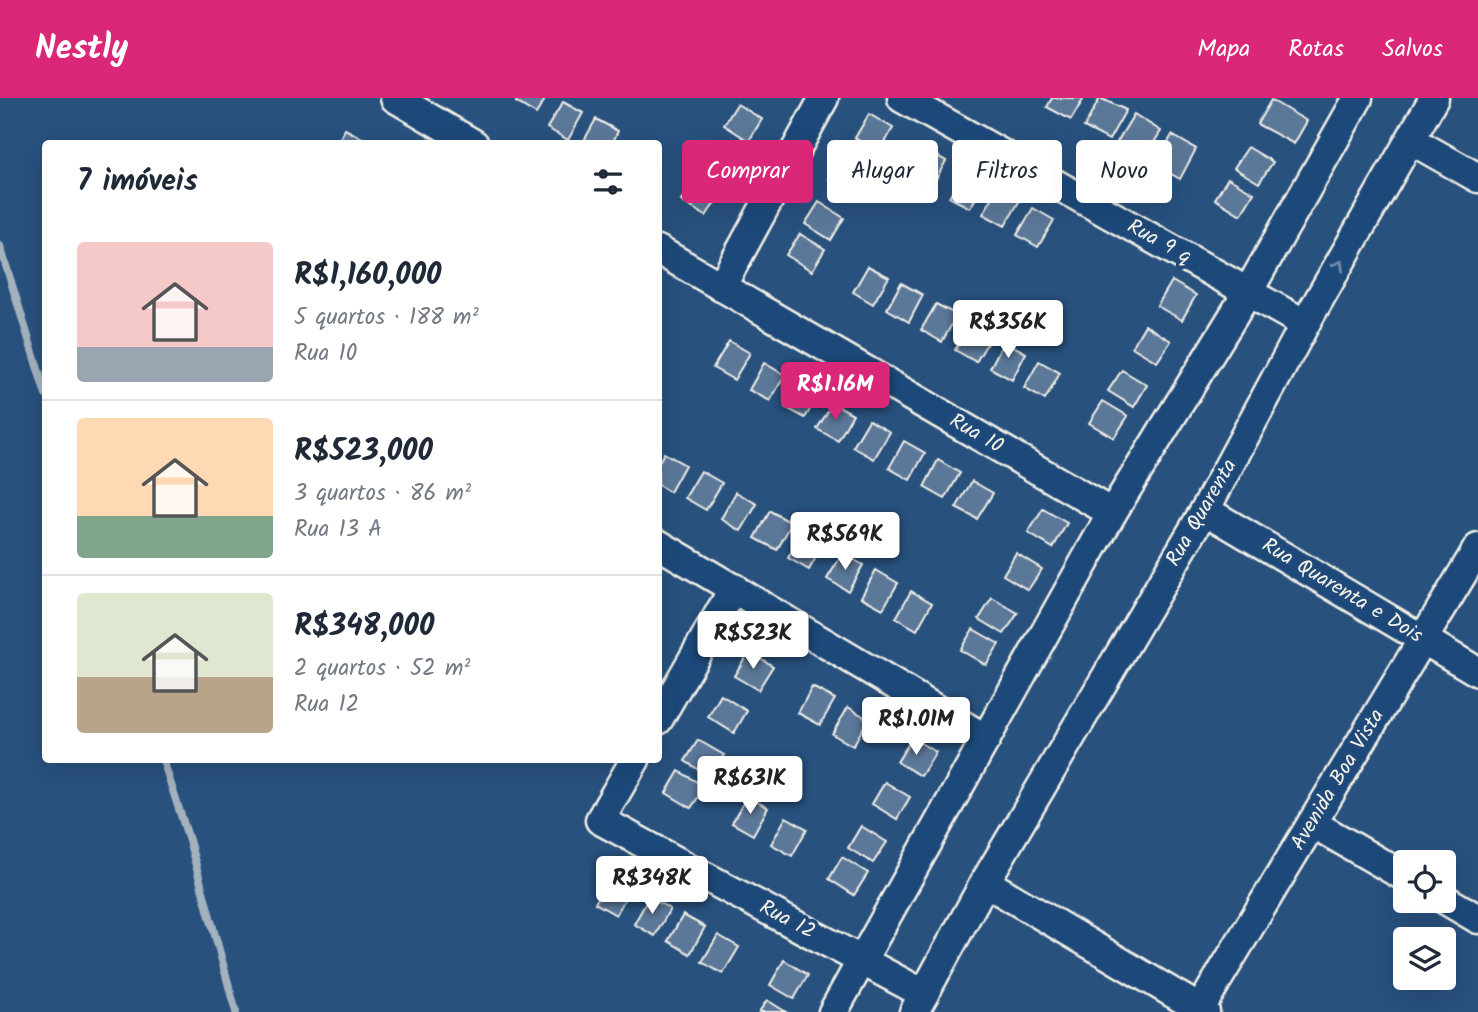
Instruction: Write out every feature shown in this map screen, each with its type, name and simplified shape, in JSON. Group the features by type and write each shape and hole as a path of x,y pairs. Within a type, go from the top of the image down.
{"street":[{"path":"395,98 467,140"},
{"path":"721,287 824,98"},
{"name":"Rua 9 q","path":"902,98 1306,324"},
{"path":"833,1012 1112,513 1248,292 1358,98"},
{"name":"Rua Quarenta","path":"919,1003 985,882 1205,510 1434,98"},
{"path":"1411,139 1478,178"},
{"name":"Rua 10","path":"662,252 1112,513"},
{"name":"Rua Quarenta e Dois","path":"1205,510 1478,672"},
{"path":"662,546 986,739"},
{"name":"Avenida Boa Vista","path":"1201,1011 1478,548"},
{"path":"662,713 734,588"},
{"name":"Rua 12","path":"633,763 600,820 862,960 919,1003"},
{"path":"1312,823 1393,870"},
{"path":"985,882 1201,1011"},
{"path":"1456,906 1478,919"}],"building":[{"path":"518,98 546,98 536,114 516,102"},
{"path":"1052,98 1084,98 1071,120 1047,107"},
{"path":"1100,98 1126,110 1109,140 1084,127"},
{"path":"1271,100 1307,121 1294,144 1257,124"},
{"path":"563,102 583,113 568,140 547,128"},
{"path":"737,104 762,119 750,140 724,125"},
{"path":"869,114 893,128 886,140 855,138"},
{"path":"1134,114 1161,131 1155,140 1118,140"},
{"path":"596,119 618,131 614,140 584,140"},
{"path":"345,129 366,140 339,140"},
{"path":"1172,135 1196,149 1180,179 1172,175 1172,140 1169,140"},
{"path":"1248,147 1273,162 1259,183 1234,168"},
{"path":"938,156 946,161 938,175"},
{"path":"1228,178 1254,193 1241,215 1215,199"},
{"path":"819,202 844,218 831,240 805,224"},
{"path":"684,203 715,203 706,216"},
{"path":"960,203 973,203 970,208"},
{"path":"989,203 1018,203 1005,226 983,214"},
{"path":"1033,208 1054,220 1038,247 1017,235"},
{"path":"800,234 825,249 812,271 786,255"},
{"path":"868,266 889,277 873,304 853,292"},
{"path":"1172,281 1196,295 1182,320 1157,306"},
{"path":"901,283 923,295 909,322 887,309"},
{"path":"936,304 957,315 942,342 921,330"},
{"path":"971,323 992,335 976,362 955,350"},
{"path":"1145,325 1171,341 1157,362 1132,347"},
{"path":"729,341 750,353 734,380 713,368"},
{"path":"1004,341 1026,353 1012,380 990,368"},
{"path":"1039,361 1060,373 1045,400 1024,388"},
{"path":"764,363 785,375 770,401 749,390"},
{"path":"1122,370 1147,385 1134,407 1108,391"},
{"path":"800,380 821,391 805,418 785,407"},
{"path":"1103,401 1128,416 1114,438 1089,423"},
{"path":"833,403 853,414 838,441 817,429"},
{"path":"869,420 890,432 874,459 853,447"},
{"path":"904,441 925,453 910,480 889,468"},
{"path":"664,453 685,465 670,492 662,487"},
{"path":"938,460 960,473 945,499 924,487"},
{"path":"701,471 722,483 706,510 685,498"},
{"path":"972,481 993,493 977,519 956,508"},
{"path":"736,492 757,504 741,531 721,519"},
{"path":"1043,509 1067,523 1053,548 1028,533"},
{"path":"770,511 792,523 777,550 755,538"},
{"path":"803,532 824,543 809,570 788,558"},
{"path":"843,553 863,565 848,591 827,579"},
{"path":"1016,553 1042,569 1028,590 1003,575"},
{"path":"876,570 898,583 883,609 861,597"},
{"path":"911,591 932,603 917,630 896,618"},
{"path":"992,598 1018,613 1004,634 979,619"},
{"path":"973,629 999,644 986,665 960,650"},
{"path":"749,651 773,666 758,690 734,676"},
{"path":"812,687 835,699 820,725 798,713"},
{"path":"721,695 747,711 734,733 708,717"},
{"path":"848,707 868,719 853,746 832,734"},
{"path":"912,738 936,752 921,776 897,762"},
{"path":"698,740 724,755 710,777 685,761"},
{"path":"679,771 705,787 691,808 666,793"},
{"path":"885,782 910,797 897,819 872,804"},
{"path":"747,796 768,808 753,835 732,823"},
{"path":"786,817 807,829 792,856 771,844"},
{"path":"861,826 887,842 873,863 848,848"},
{"path":"842,857 868,873 854,895 829,879"},
{"path":"610,876 631,888 616,915 595,903"},
{"path":"649,897 670,909 655,936 634,924"},
{"path":"683,915 705,927 690,954 668,941"},
{"path":"718,935 739,947 723,974 702,962"},
{"path":"784,960 808,975 794,999 770,985"},
{"path":"767,1000 786,1012 759,1012"}],"waterway":[{"path":"0,246 42,382"},
{"path":"164,763 189,840 236,1012"}]}
